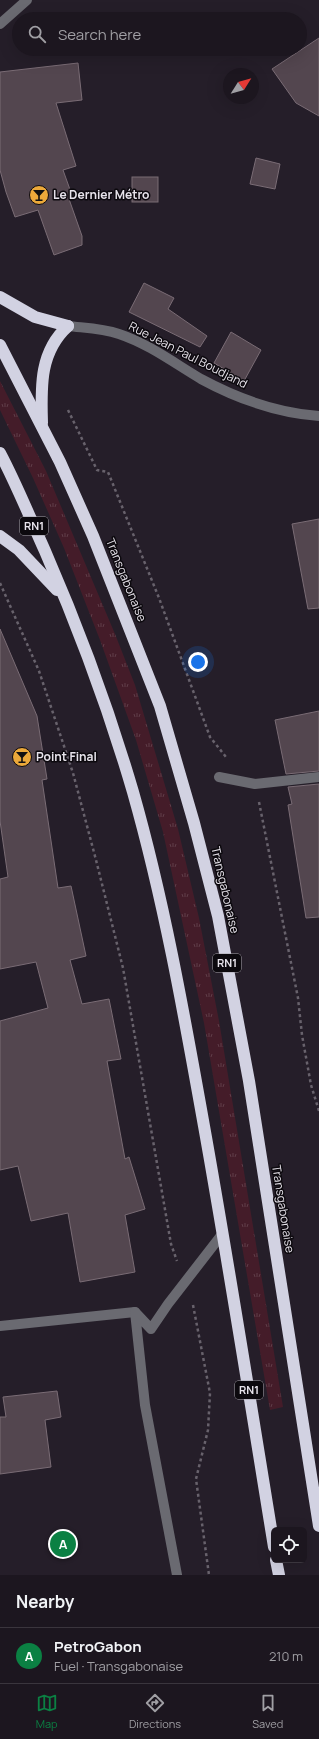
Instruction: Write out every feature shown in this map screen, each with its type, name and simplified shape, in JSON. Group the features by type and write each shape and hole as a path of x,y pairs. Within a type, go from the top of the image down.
{"highway":[{"path":"0,297 35,317 68,326"},
{"path":"42,426 43,373 46,359 52,344 59,334 68,326"},
{"name":"RN1","path":"0,345 42,426"},
{"name":"Transgabonaise","path":"42,426 93,536 160,706 200,844 218,916 249,1081 319,1526"},
{"name":"RN1","path":"0,453 12,475 66,599 95,677 131,785 160,901 186,1027 223,1233 271,1529"},
{"path":"0,536 19,550 33,566 50,580 66,599"},
{"path":"277,1563 279,1575"}],"street":[{"path":"14,12 27,0"},
{"path":"0,24 12,13"},
{"name":"Rue Jean Paul Boudjand","path":"68,326 94,328 118,333 144,344 225,391 278,410 319,416"},
{"path":"219,778 255,784 319,777"},
{"path":"135,1312 151,1329 185,1281 223,1233"},
{"path":"0,1326 135,1312"},
{"path":"135,1312 145,1405 177,1575"}],"path":[{"path":"68,410 97,470 108,472 159,598 210,737 227,759"},
{"path":"0,583 39,671 73,773 123,968 171,1244 191,1297 210,1393 208,1430 196,1479 209,1575"},
{"path":"255,784 298,998 302,1035 311,1085 319,1111"}],"green space":[{"path":"0,381 46,471 115,634 135,685 178,829 199,918 219,1021 283,1407 270,1410 204,1023 163,832 136,740 100,640 64,548 33,478 0,410"}],"building":[{"path":"319,38 319,116 296,103 272,69 292,56 307,56 307,46"},
{"path":"78,63 82,100 56,103 76,166 63,170 73,198 69,199 82,236 82,245 54,255 38,210 15,217 6,192 0,170 0,72"},
{"path":"256,158 280,164 275,189 250,184"},
{"path":"132,177 158,177 158,202 132,202"},
{"path":"144,283 174,298 168,309 207,336 200,347 129,312"},
{"path":"231,332 261,350 244,381 214,363"},
{"path":"319,519 319,608 308,609 292,524"},
{"path":"0,629 37,716 47,779 42,780 58,888 71,886 86,956 70,960 82,1004 109,999 121,1059 107,1061 125,1159 129,1157 145,1209 125,1215 135,1272 80,1282 68,1213 31,1221 18,1166 0,1170 0,1021 48,1008 36,962 0,969 0,879 8,877 0,821"},
{"path":"319,711 319,771 286,774 275,720"},
{"path":"319,784 319,917 306,918 288,805 292,804 288,787"},
{"path":"57,1391 61,1417 45,1420 51,1467 0,1474 0,1417 6,1417 3,1397"}],"place":[{"name":"Le Dernier Métro","path":"39,195"},
{"name":"Point Final","path":"22,757"},
{"name":"PetroGabon","path":"63,1544"}]}
